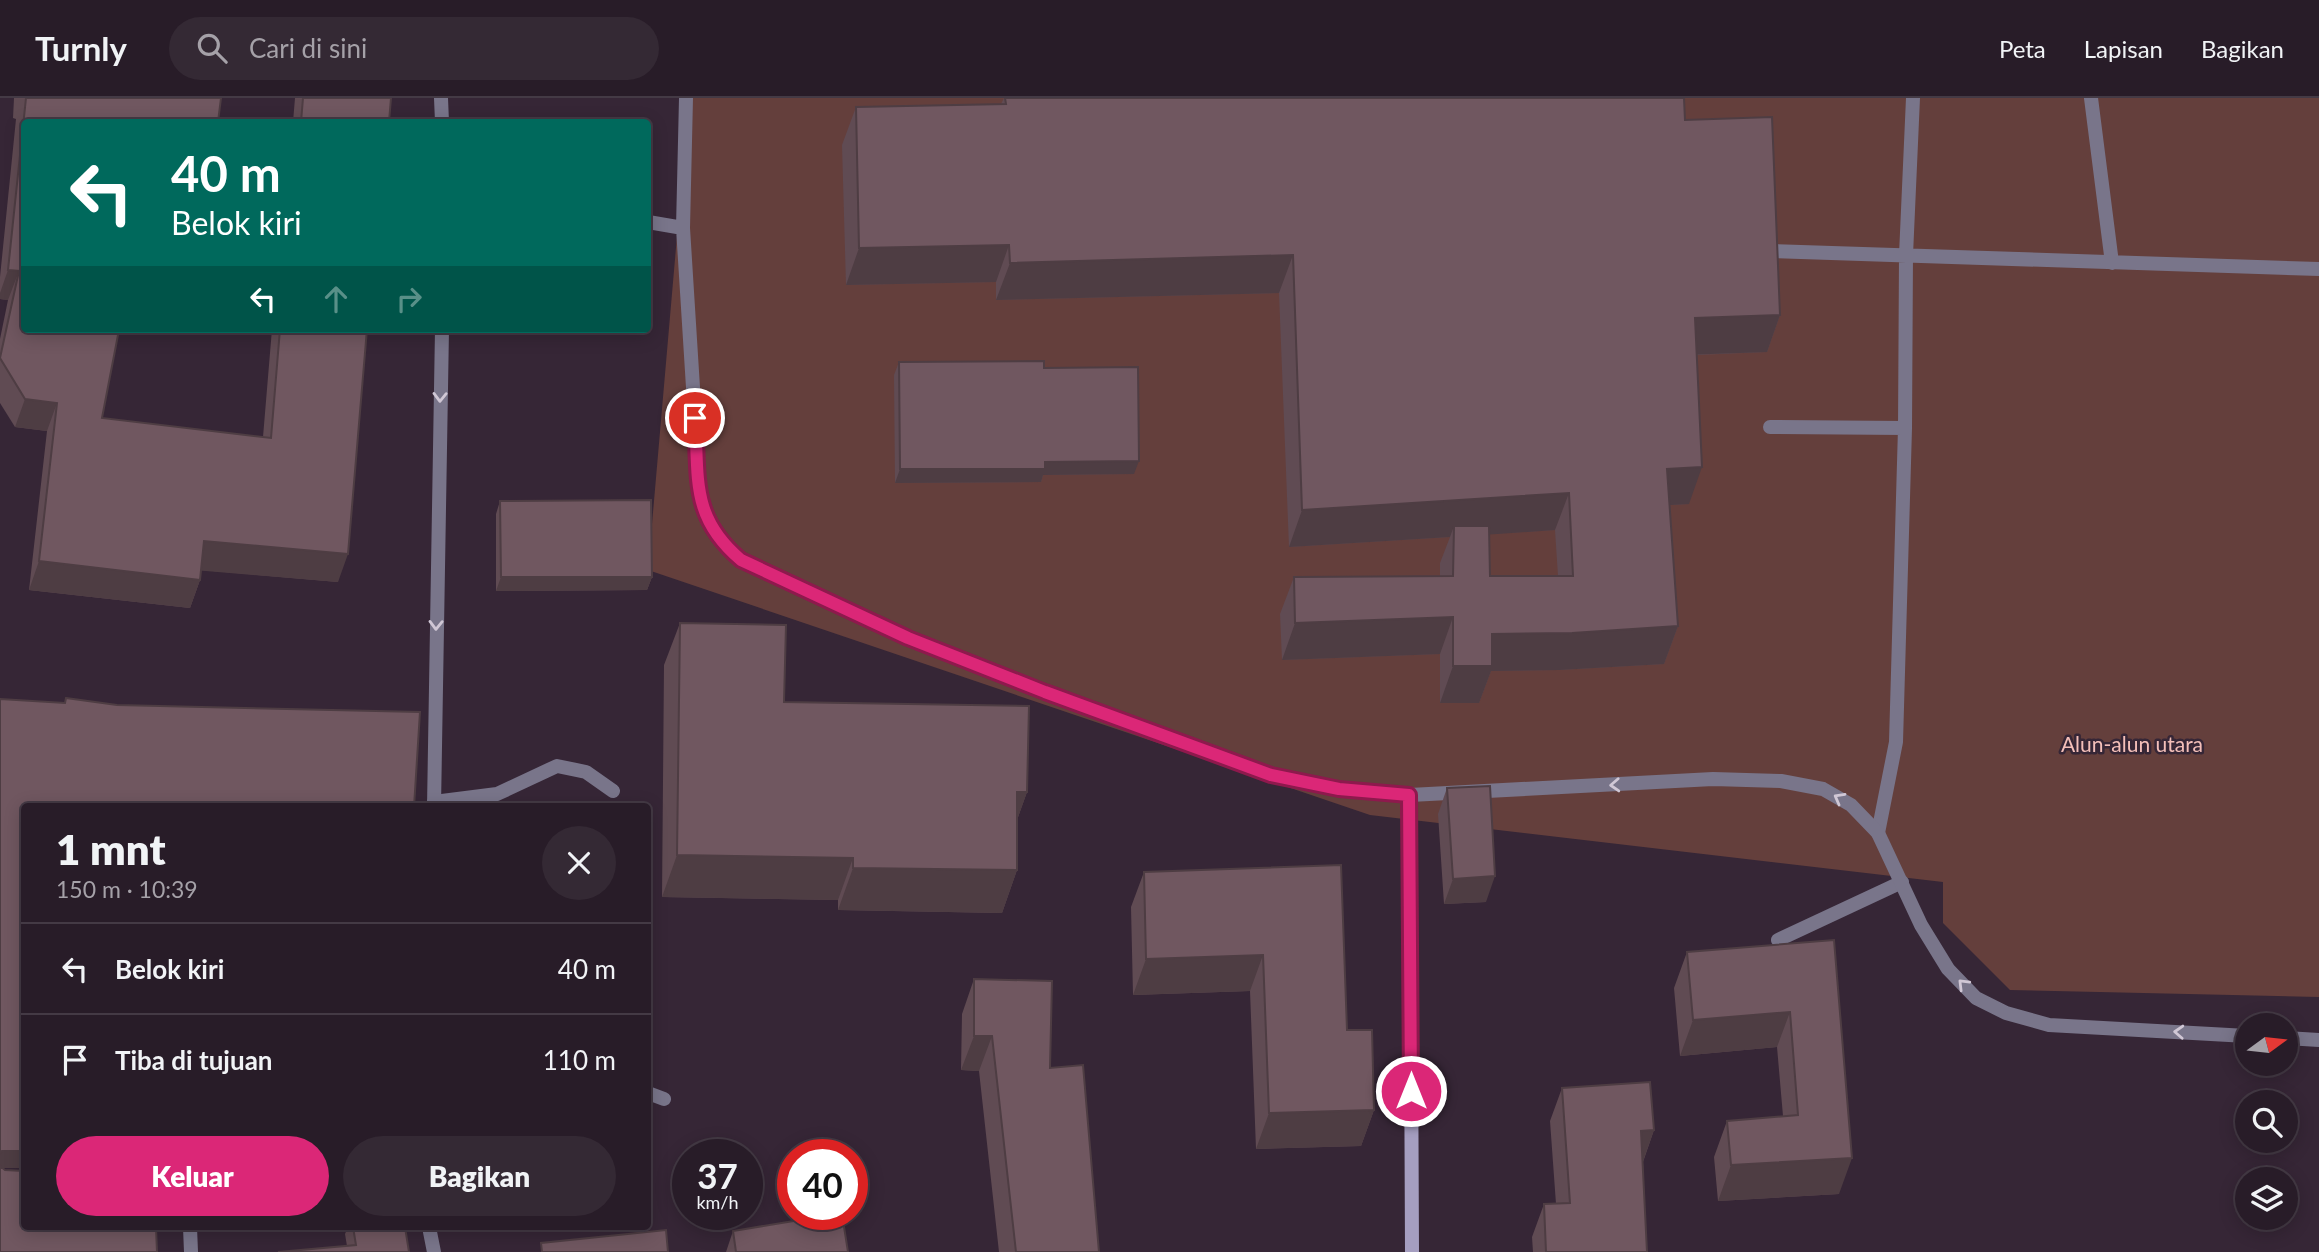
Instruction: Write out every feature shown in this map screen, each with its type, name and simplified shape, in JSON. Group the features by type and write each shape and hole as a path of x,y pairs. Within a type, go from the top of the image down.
{"street":[{"path":"441,98 442,119"},
{"path":"686,98 683,228 700,499 708,523 725,547 741,560 920,643 1271,775 1339,789 1409,795 1713,779 1781,781 1823,789 1851,805 1878,832 1921,925 1948,970 1976,998 2006,1013 2049,1025 2235,1035"},
{"path":"1878,832 1896,742 1905,428 1906,255 1913,98"},
{"path":"2091,98 2112,263"},
{"path":"651,223 683,228"},
{"path":"1772,251 2319,270"},
{"path":"434,803 442,333"},
{"path":"1770,427 1905,428"},
{"path":"440,803 496,794 557,765 586,772 613,792"},
{"path":"1409,795 1412,1252"},
{"path":"1778,940 1902,882"},
{"path":"2298,1039 2319,1040"},
{"path":"651,1094 664,1098"},
{"path":"190,1230 191,1252"},
{"path":"430,1230 434,1252"}],"green space":[{"name":"Alun-alun utara","path":"689,98 2319,98 2319,997 2010,990 1943,923 1943,882 1370,815 648,570"}],"building":[{"path":"26,98 221,98 218,119 24,119"},
{"path":"303,98 391,98 389,119 301,119"},
{"path":"1005,98 1684,98 1685,120 1772,117 1780,315 1695,318 1702,467 1667,469 1678,626 1572,633 1492,634 1492,666 1453,666 1453,617 1295,623 1294,577 1453,576 1454,526 1489,526 1490,576 1573,576 1569,493 1302,510 1293,255 1010,263 1009,245 859,248 856,107 1006,104"},
{"path":"21,146 21,333 117,333 102,418 271,438 280,333 367,333 348,554 204,541 200,580 39,561 57,403 25,399 0,358 19,271 8,270"},
{"path":"1044,361 1044,368 1138,367 1139,461 1045,462 1045,469 900,469 899,362"},
{"path":"651,500 652,577 501,577 500,501"},
{"path":"680,623 786,625 784,702 1029,706 1027,792 1017,792 1017,870 853,868 853,858 677,855"},
{"path":"66,698 117,705 420,712 414,803 21,803 21,1151 0,1153 0,699 65,703"},
{"path":"1490,786 1495,876 1453,879 1447,788"},
{"path":"1341,865 1347,1030 1372,1030 1374,1110 1269,1113 1263,955 1146,959 1144,872"},
{"path":"1834,940 1852,1158 1731,1165 1727,1121 1798,1115 1790,1012 1693,1020 1687,952"},
{"path":"974,979 1052,981 1050,1068 1083,1065 1099,1252 1016,1252 992,1036 974,1036"},
{"path":"1650,1082 1654,1130 1641,1131 1647,1252 1546,1252 1544,1204 1570,1203 1562,1088"},
{"path":"0,1166 5,1170 21,1171 21,1230 156,1230 157,1252 0,1252"},
{"path":"777,1224 777,1230 845,1230 848,1252 736,1252 733,1231 763,1230 763,1226"},
{"path":"354,1230 405,1230 409,1252 278,1252 356,1245"},
{"path":"666,1230 668,1252 542,1252 541,1243"}],"route":[{"path":"695,418 700,499 708,523 725,547 741,560 908,638 1045,692 1271,775 1339,789 1409,795 1411,1091"}]}
